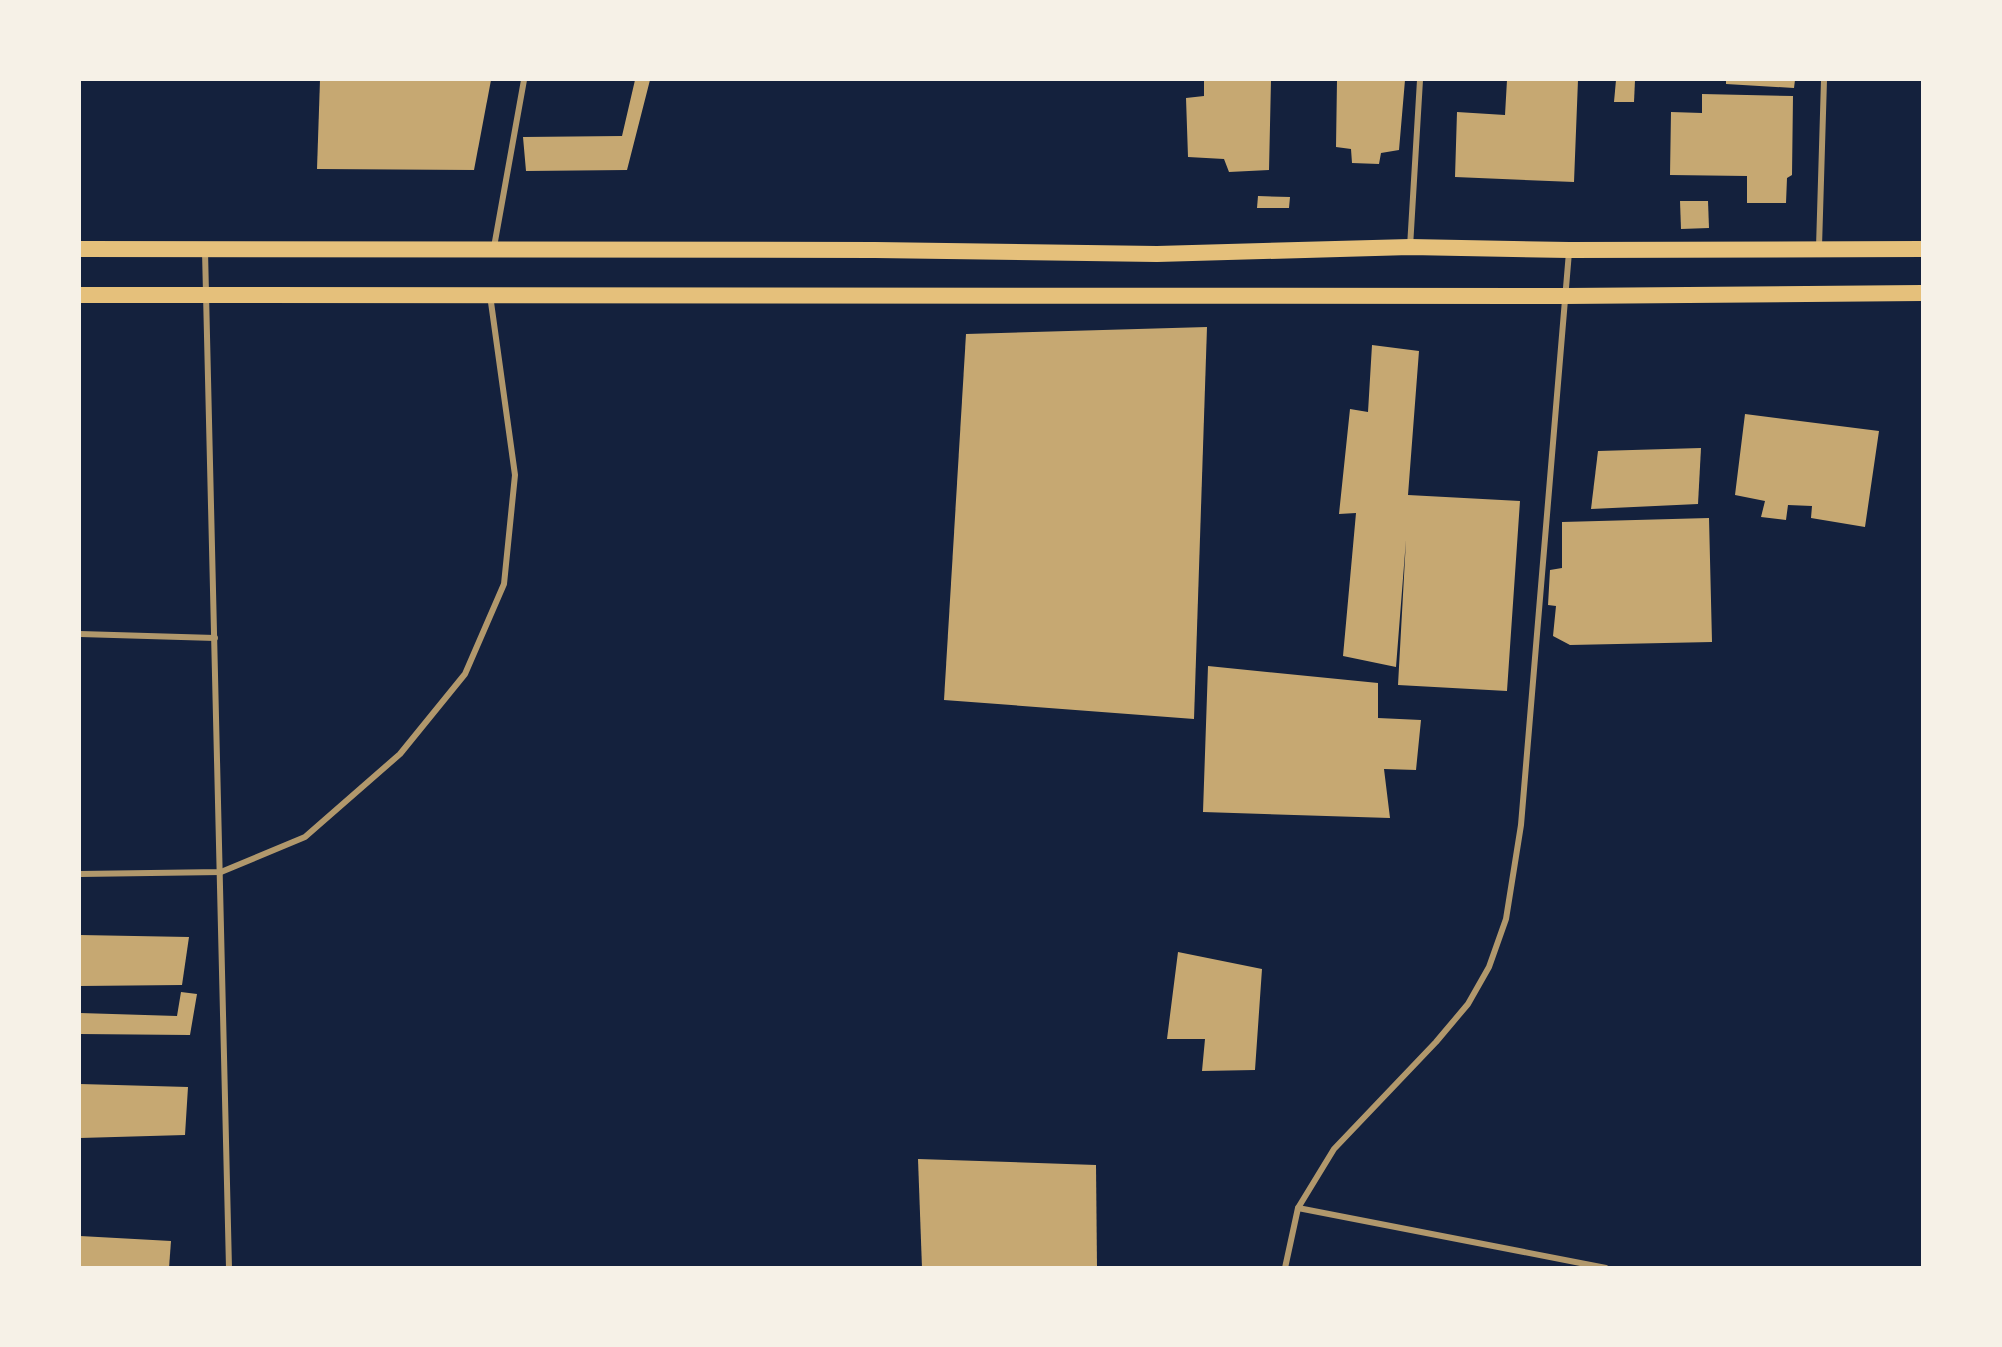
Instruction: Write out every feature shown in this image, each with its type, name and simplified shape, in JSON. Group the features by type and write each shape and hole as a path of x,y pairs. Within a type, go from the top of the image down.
{"highway":[{"path":"80,249 875,250 1157,254 1410,248 1923,249"},
{"path":"80,295 1565,296 1923,293"}],"street":[{"path":"494,249 524,80"},
{"path":"1410,248 1420,80"},
{"path":"1819,250 1824,80"},
{"path":"205,249 230,1268"},
{"path":"1285,1268 1298,1208 1334,1149 1436,1042 1468,1004 1489,967 1506,919 1521,825 1569,250"},
{"path":"80,874 220,872 305,837 400,754 465,674 504,584 515,475 490,295"},
{"path":"80,634 215,638"},
{"path":"1298,1208 1605,1268"}],"building":[{"path":"320,80 491,80 474,170 317,169"},
{"path":"635,80 650,80 627,170 526,171 523,137 622,136"},
{"path":"1204,80 1271,80 1269,170 1229,172 1224,159 1188,157 1186,98 1204,96"},
{"path":"1337,80 1405,80 1399,150 1381,153 1379,164 1352,163 1351,149 1336,147"},
{"path":"1507,80 1578,80 1574,182 1455,177 1457,112 1505,115"},
{"path":"1616,80 1635,80 1634,102 1614,102"},
{"path":"1726,80 1795,80 1794,88 1726,84"},
{"path":"1702,94 1793,96 1792,175 1787,178 1786,203 1747,203 1747,176 1670,175 1671,112 1702,113"},
{"path":"1258,196 1290,197 1289,208 1257,208"},
{"path":"1680,201 1708,201 1709,228 1681,229"},
{"path":"1207,327 1194,719 944,700 966,334"},
{"path":"1372,345 1419,351 1408,495 1520,501 1507,691 1398,685 1406,540 1396,667 1343,656 1356,513 1339,514 1350,409 1368,412"},
{"path":"1745,414 1879,431 1865,527 1811,518 1812,506 1788,505 1786,520 1761,517 1765,501 1735,495"},
{"path":"1701,448 1698,504 1591,509 1598,451"},
{"path":"1709,518 1712,642 1570,645 1553,636 1556,606 1548,605 1550,570 1562,568 1562,522"},
{"path":"1208,666 1378,683 1378,718 1421,720 1416,770 1384,769 1390,818 1203,812"},
{"path":"80,935 189,937 182,985 80,986"},
{"path":"1178,952 1262,969 1255,1070 1202,1071 1205,1039 1167,1039"},
{"path":"181,992 197,994 190,1035 80,1034 80,1013 177,1016"},
{"path":"80,1084 188,1087 185,1135 80,1138"},
{"path":"918,1159 1096,1165 1097,1268 922,1268"},
{"path":"80,1236 171,1241 169,1268 80,1268"}]}
